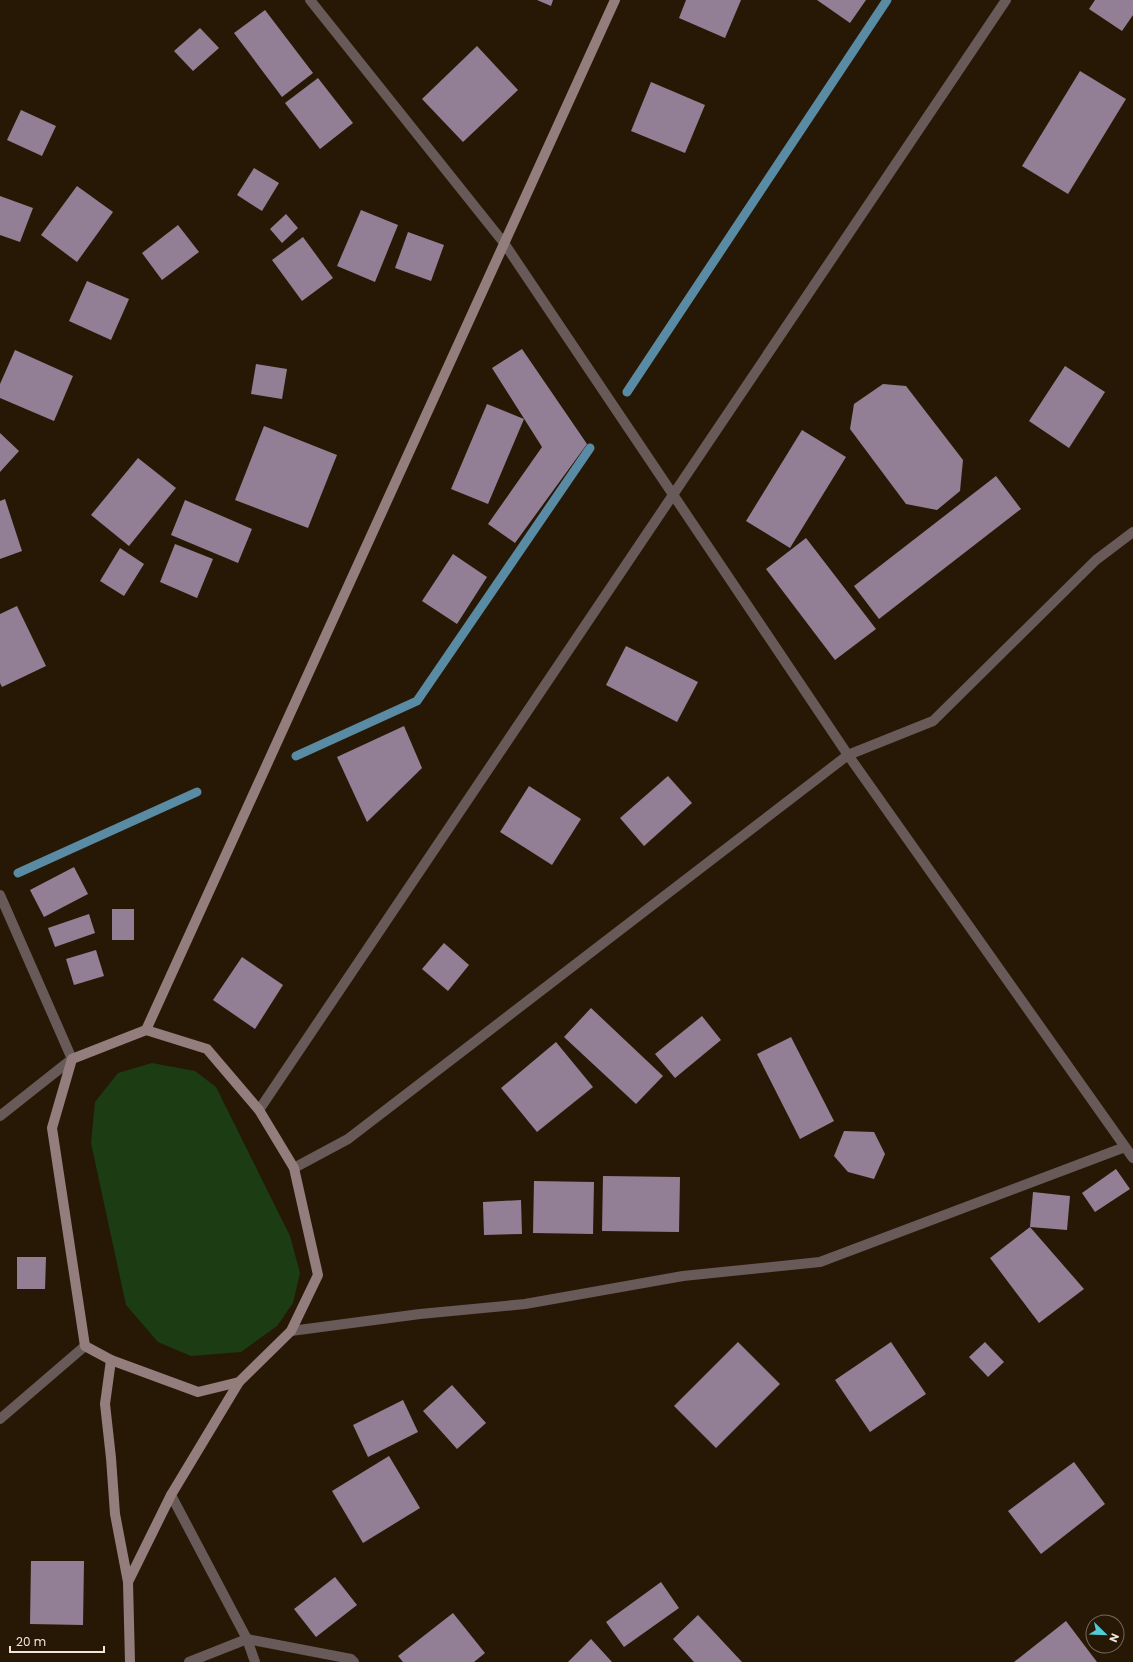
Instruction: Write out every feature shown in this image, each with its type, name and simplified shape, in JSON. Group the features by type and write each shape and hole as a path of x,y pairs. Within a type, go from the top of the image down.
{"street":[{"path":"310,0 504,242 848,755 1133,1158"},
{"path":"146,1030 615,0"},
{"path":"259,1110 1006,0"},
{"path":"294,1168 348,1139 848,755 933,720 1096,560 1133,532"},
{"path":"0,895 72,1059 52,1128 85,1346"},
{"path":"0,1116 72,1059 146,1030 207,1049 259,1110 294,1168 318,1275 291,1331 239,1382 171,1495 128,1582"},
{"path":"291,1331 420,1314 524,1304 683,1276 820,1262 1125,1147"},
{"path":"85,1346 111,1360 198,1392 239,1382"},
{"path":"0,1419 85,1346"},
{"path":"111,1360 105,1404 116,1514 128,1582 130,1662"},
{"path":"171,1495 247,1640 255,1662"},
{"path":"188,1662 247,1640 351,1659 354,1662"}],"green space":[{"path":"152,1063 195,1071 216,1087 290,1236 300,1273 293,1303 277,1326 241,1352 191,1356 158,1342 126,1305 91,1143 95,1102 118,1073"}],"building":[{"path":"537,0 553,0 551,6"},
{"path":"686,0 741,0 725,38 679,18"},
{"path":"817,0 866,0 850,23"},
{"path":"1095,0 1133,0 1133,15 1122,31 1089,9"},
{"path":"265,10 313,73 282,97 234,33"},
{"path":"200,28 219,48 193,71 174,51"},
{"path":"477,46 518,90 463,142 422,99"},
{"path":"1080,71 1126,99 1068,194 1022,166"},
{"path":"318,78 353,123 320,149 285,103"},
{"path":"651,82 705,105 685,153 631,131"},
{"path":"21,110 56,126 42,156 7,140"},
{"path":"254,168 279,183 262,211 237,195"},
{"path":"77,186 113,212 77,262 41,235"},
{"path":"0,196 33,208 20,242 0,235"},
{"path":"361,210 398,225 375,282 337,266"},
{"path":"286,214 298,228 282,243 270,229"},
{"path":"178,225 199,252 162,280 142,253"},
{"path":"408,232 444,245 431,281 395,268"},
{"path":"303,237 333,278 302,301 272,260"},
{"path":"87,281 129,299 111,340 69,321"},
{"path":"522,349 587,444 515,543 488,524 542,447 492,368"},
{"path":"15,350 73,376 54,421 0,398 0,384"},
{"path":"256,364 287,369 282,399 251,394"},
{"path":"1065,366 1105,392 1069,448 1029,421"},
{"path":"883,384 906,386 963,460 960,491 937,510 906,504 850,429 854,404"},
{"path":"487,404 524,419 488,504 451,489"},
{"path":"264,426 337,455 308,528 235,500"},
{"path":"802,430 846,457 790,548 746,521"},
{"path":"0,433 19,451 0,472"},
{"path":"138,458 176,488 129,546 91,515"},
{"path":"996,476 1021,509 879,619 854,586"},
{"path":"5,499 22,551 0,559 0,501"},
{"path":"185,500 252,529 238,563 171,535"},
{"path":"806,538 876,629 835,660 766,569"},
{"path":"175,544 213,559 197,598 160,582"},
{"path":"120,548 144,564 124,596 100,581"},
{"path":"453,554 487,577 457,624 422,601"},
{"path":"17,606 46,666 2,687 0,683 0,614"},
{"path":"626,646 698,682 677,722 606,685"},
{"path":"404,726 422,768 367,822 337,757"},
{"path":"668,776 692,803 644,846 620,818"},
{"path":"529,786 581,819 552,865 500,832"},
{"path":"74,867 88,894 44,917 30,890"},
{"path":"112,909 134,909 134,940 112,940"},
{"path":"89,914 95,933 55,947 48,928"},
{"path":"444,943 469,965 448,991 422,969"},
{"path":"96,950 104,976 74,985 66,959"},
{"path":"242,957 283,985 255,1029 213,1000"},
{"path":"591,1008 663,1076 636,1104 564,1037"},
{"path":"702,1016 721,1040 675,1078 655,1054"},
{"path":"791,1037 834,1121 800,1139 757,1054"},
{"path":"556,1042 593,1087 537,1132 501,1088"},
{"path":"844,1131 874,1132 885,1154 874,1179 848,1172 834,1156"},
{"path":"1116,1169 1130,1189 1095,1212 1082,1193"},
{"path":"603,1176 680,1177 679,1232 602,1231"},
{"path":"534,1181 594,1182 593,1234 533,1233"},
{"path":"1033,1192 1070,1196 1067,1230 1030,1227"},
{"path":"521,1200 522,1234 484,1235 483,1202"},
{"path":"1030,1227 1084,1289 1039,1323 990,1258"},
{"path":"17,1257 46,1257 45,1289 17,1289"},
{"path":"738,1342 780,1384 716,1448 674,1406"},
{"path":"891,1342 926,1394 870,1432 835,1380"},
{"path":"985,1342 1004,1362 988,1377 969,1357"},
{"path":"452,1385 486,1423 457,1449 423,1411"},
{"path":"403,1400 418,1432 368,1457 353,1425"},
{"path":"389,1456 420,1508 363,1543 332,1491"},
{"path":"1074,1462 1105,1504 1041,1554 1008,1511"},
{"path":"31,1561 84,1561 83,1625 30,1624"},
{"path":"335,1577 357,1605 316,1637 294,1609"},
{"path":"661,1582 679,1608 624,1647 606,1622"},
{"path":"453,1613 485,1653 474,1662 403,1662 398,1656"},
{"path":"698,1615 742,1662 694,1662 673,1639"},
{"path":"1066,1621 1085,1646 1085,1654 1091,1654 1097,1662 1014,1662"},
{"path":"591,1639 612,1662 568,1662"}],"waterway":[{"path":"627,392 887,0"},
{"path":"296,756 417,701 590,448"},
{"path":"18,873 197,792"}]}
